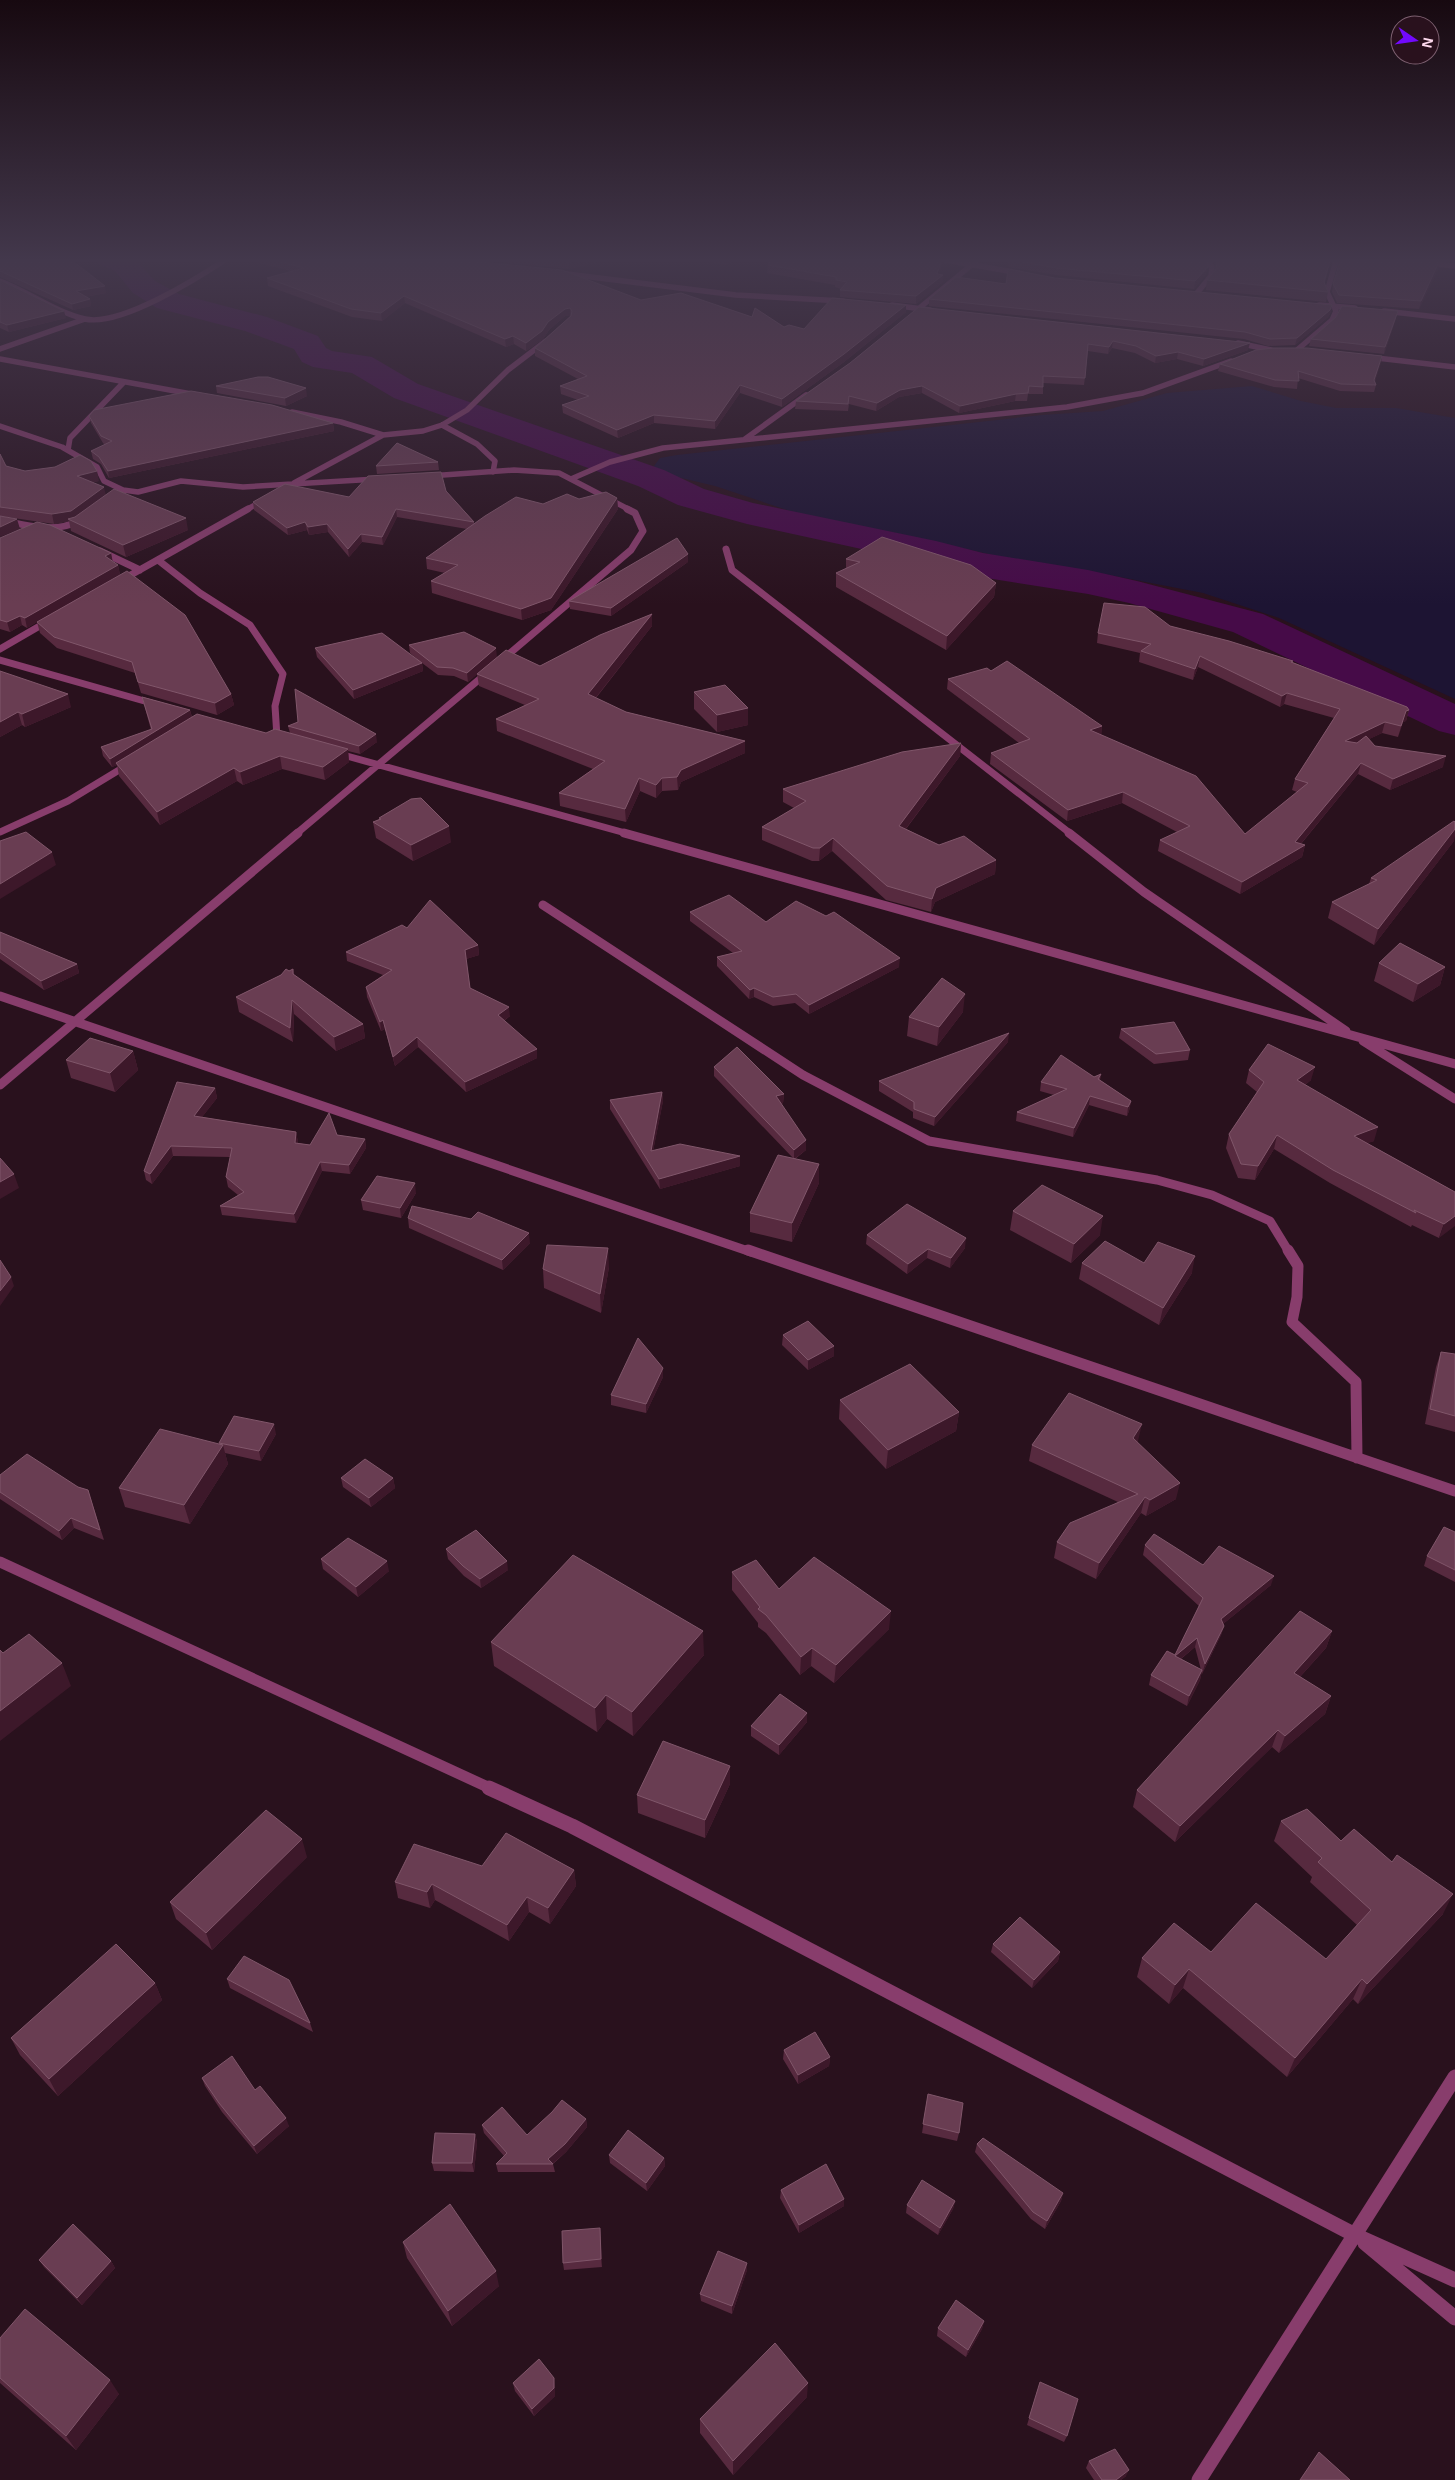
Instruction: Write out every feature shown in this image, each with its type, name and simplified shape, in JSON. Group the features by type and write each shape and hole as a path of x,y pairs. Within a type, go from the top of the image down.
{"street":[{"path":"79,374 205,396"},
{"path":"116,584 337,458 383,435 423,430 442,425 467,410 504,374"},
{"path":"571,479 610,462 647,451 1067,407 1143,392 1195,374"},
{"path":"68,450 70,438 108,402 124,382"},
{"path":"744,440 816,389"},
{"path":"286,411 341,422 383,435"},
{"path":"442,425 477,443 495,462 494,472"},
{"path":"0,426 46,440 68,450 98,467 104,481 123,490 138,492 181,481 243,487 388,478"},
{"path":"0,1085 632,550 643,531 636,513 559,473 494,472 417,476"},
{"path":"116,495 123,490"},
{"path":"54,529 75,524 90,514"},
{"path":"0,520 54,529 62,533"},
{"path":"22,534 37,527"},
{"path":"97,549 140,570"},
{"path":"726,549 732,570 1136,886 1353,1035 1455,1099"},
{"path":"158,560 200,593 250,625 283,674 275,706 277,737"},
{"path":"0,648 58,616"},
{"path":"0,660 168,707"},
{"path":"268,735 287,740"},
{"path":"323,750 1455,1064"},
{"path":"0,832 68,801 140,757"},
{"path":"543,905 803,1075 929,1140 1157,1180 1212,1195 1270,1221 1298,1266 1298,1297 1292,1322 1313,1344 1339,1362 1356,1382 1357,1458"},
{"path":"0,996 1455,1491"},
{"path":"0,1562 572,1826 1355,2235 1455,2280"},
{"path":"1199,2480 1455,2077"},
{"path":"1355,2235 1455,2318"}],"shaded area":[{"path":"1252,386 1301,401 1336,408 1396,408 1455,418 1455,699 1279,618 1203,593 1083,570 1010,559 891,532 811,518 715,486 660,473 654,466 660,458 677,455 1042,415 1103,411 1167,393"}],"building":[{"path":"583,374 817,374 782,399 740,385 715,421 654,415 617,430 562,405 589,396 560,386 587,376"},
{"path":"835,374 1085,374 1085,378 1043,376 1043,387 1029,386 1028,393 960,406 922,386 900,390 877,403 849,396 848,404 796,401"},
{"path":"1253,374 1298,374 1299,381 1275,380"},
{"path":"1307,374 1376,374 1374,380 1376,385 1341,384"},
{"path":"258,377 268,377 306,388 285,398 216,386"},
{"path":"191,391 272,405 333,423 108,471 99,457 91,451 112,441 101,436 89,416 94,410"},
{"path":"397,443 438,462 376,466"},
{"path":"0,454 6,466 25,471 55,467 80,455 91,461 97,471 77,476 104,487 71,511 52,514 0,507"},
{"path":"441,472 446,491 474,522 396,509 382,537 361,534 348,549 327,524 308,527 305,522 287,528 253,502 285,484 349,497 368,476"},
{"path":"114,489 186,518 123,545 68,519 75,517"},
{"path":"606,492 617,498 551,598 521,609 431,581 458,565 426,558 485,516 516,497 543,504 567,494 579,499"},
{"path":"0,516 17,519 0,527"},
{"path":"37,522 50,525 111,553 105,556 118,565 25,618 20,616 7,622 0,620 0,538"},
{"path":"882,537 971,565 996,583 947,636 836,573 860,562 846,559"},
{"path":"677,538 688,554 611,608 569,601"},
{"path":"127,571 185,615 231,694 215,703 138,682 132,662 54,637 37,622"},
{"path":"1104,603 1145,607 1170,626 1229,641 1293,661 1291,662 1407,707 1409,710 1406,711 1401,726 1385,722 1345,741 1357,743 1366,736 1375,746 1446,756 1393,779 1361,763 1295,842 1305,845 1242,882 1160,840 1190,826 1123,792 1068,810 991,753 1030,739 948,679 987,668 991,671 1007,661 1102,726 1090,730 1196,776 1245,834 1308,783 1295,779 1340,709 1287,693 1282,696 1200,656 1195,669 1141,651 1151,644 1098,633"},
{"path":"652,614 588,694 626,712 745,741 681,770 677,777 662,778 656,785 639,778 625,809 559,793 605,761 496,719 539,699 477,674 506,650 540,666 600,635"},
{"path":"464,632 496,648 467,673 453,668 437,667 409,645"},
{"path":"382,633 422,663 353,690 315,648"},
{"path":"0,671 68,694 22,714 18,712 0,722"},
{"path":"725,685 748,708 717,715 694,692"},
{"path":"295,689 376,734 359,746 288,726 298,722"},
{"path":"142,697 190,710 110,759 101,747 152,729"},
{"path":"197,714 266,733 275,729 348,749 323,767 280,756 240,772 234,768 157,812 116,763"},
{"path":"961,743 899,826 939,845 964,836 996,860 936,888 932,899 887,886 833,838 820,848 813,848 762,827 806,801 783,789 902,752"},
{"path":"421,798 449,826 411,845 373,822 381,819 379,818 411,799"},
{"path":"1454,821 1455,829 1378,929 1332,902 1377,880 1371,878"},
{"path":"26,832 52,852 0,884 0,841"},
{"path":"729,895 766,922 796,901 826,916 834,912 900,958 809,1005 796,994 773,997 754,988 750,990 717,957 742,951 690,912"},
{"path":"430,900 478,945 465,950 470,988 509,1007 498,1015 537,1049 465,1082 417,1037 393,1057 383,1020 380,1022 366,987 392,970 346,952 402,925 407,928"},
{"path":"0,932 77,964 41,981 0,952"},
{"path":"1400,943 1445,967 1418,984 1379,963"},
{"path":"286,969 289,971 293,969 293,974 363,1024 334,1037 292,1000 290,1028 236,997 281,975"},
{"path":"942,978 965,994 939,1027 909,1017"},
{"path":"1174,1022 1190,1050 1156,1054 1121,1029"},
{"path":"1009,1033 935,1117 914,1109 914,1102 879,1081"},
{"path":"90,1038 133,1051 110,1073 66,1060"},
{"path":"1268,1044 1315,1067 1297,1080 1378,1127 1354,1136 1455,1192 1455,1216 1444,1224 1414,1210 1416,1213 1333,1170 1277,1135 1258,1166 1241,1164 1229,1134 1264,1082 1249,1070"},
{"path":"737,1047 784,1094 776,1096 806,1140 794,1150 714,1067"},
{"path":"1061,1055 1094,1077 1101,1074 1098,1079 1131,1101 1128,1107 1090,1096 1074,1128 1017,1112 1067,1089 1041,1082"},
{"path":"177,1082 215,1088 194,1116 296,1132 295,1143 310,1145 329,1113 337,1135 365,1139 349,1165 320,1162 294,1214 220,1206 244,1192 226,1177 232,1148 171,1146 150,1174 144,1171"},
{"path":"662,1092 651,1151 680,1144 740,1156 659,1179 610,1100"},
{"path":"778,1155 819,1164 792,1223 750,1213"},
{"path":"0,1158 14,1174 0,1182"},
{"path":"377,1176 415,1183 400,1208 361,1200"},
{"path":"1042,1185 1103,1216 1074,1244 1013,1211"},
{"path":"907,1204 966,1238 951,1258 928,1249 908,1264 867,1235"},
{"path":"412,1206 471,1219 478,1212 529,1233 502,1260 408,1218"},
{"path":"1105,1241 1144,1263 1158,1242 1195,1256 1163,1308 1082,1263"},
{"path":"547,1245 608,1248 600,1294 543,1269"},
{"path":"0,1260 11,1277 0,1291"},
{"path":"808,1321 834,1346 808,1360 783,1335"},
{"path":"638,1338 663,1368 646,1404 611,1395"},
{"path":"1441,1352 1455,1354 1455,1416 1430,1409"},
{"path":"910,1364 959,1412 888,1450 840,1400"},
{"path":"1069,1393 1142,1424 1133,1438 1180,1483 1150,1500 1145,1497 1099,1563 1057,1542 1070,1523 1138,1494 1032,1445"},
{"path":"234,1416 274,1424 259,1451 219,1443"},
{"path":"160,1429 223,1445 184,1505 119,1488"},
{"path":"27,1454 78,1487 88,1490 100,1530 71,1518 59,1531 0,1492 0,1475"},
{"path":"365,1459 393,1478 369,1498 341,1478"},
{"path":"1444,1527 1455,1532 1455,1570 1427,1556"},
{"path":"476,1530 507,1561 480,1579 446,1549"},
{"path":"1154,1534 1203,1565 1219,1546 1274,1576 1221,1619 1224,1626 1205,1664 1197,1638 1175,1656 1202,1670 1189,1696 1151,1675 1167,1651 1175,1655 1203,1598 1145,1545"},
{"path":"348,1538 387,1561 356,1587 321,1559"},
{"path":"573,1555 703,1631 632,1712 606,1695 595,1708 491,1642"},
{"path":"814,1557 891,1611 836,1665 812,1648 801,1657 766,1615 758,1609 760,1607 732,1572 756,1560 779,1589"},
{"path":"1300,1611 1332,1631 1294,1673 1331,1696 1285,1736 1278,1730 1180,1826 1137,1790"},
{"path":"29,1634 62,1663 0,1711 0,1650 3,1653"},
{"path":"780,1694 807,1713 779,1745 751,1726"},
{"path":"663,1741 730,1766 705,1820 637,1795"},
{"path":"1307,1809 1341,1841 1354,1829 1392,1862 1397,1855 1453,1894 1367,1984 1362,1979 1295,2058 1189,1969 1175,1985 1142,1958 1174,1923 1211,1952 1256,1903 1326,1959 1371,1910 1318,1862 1322,1858 1281,1821"},
{"path":"266,1810 302,1839 206,1933 170,1902"},
{"path":"506,1833 574,1870 548,1908 527,1897 507,1925 432,1884 427,1892 395,1882 414,1844 482,1866"},
{"path":"1020,1917 1060,1952 1034,1980 993,1944"},
{"path":"116,1944 155,1983 49,2079 11,2038"},
{"path":"244,1956 289,1980 310,2023 227,1979"},
{"path":"815,2032 830,2057 798,2075 784,2050"},
{"path":"232,2056 255,2090 260,2086 286,2118 254,2146 219,2103 202,2078"},
{"path":"928,2094 963,2103 959,2133 923,2124"},
{"path":"562,2100 586,2119 565,2144 548,2159 553,2164 496,2164 507,2153 482,2125 502,2107 527,2135"},
{"path":"628,2130 664,2158 646,2183 609,2155"},
{"path":"435,2133 475,2134 472,2163 432,2163"},
{"path":"983,2138 1063,2193 1047,2221 1033,2212 977,2144"},
{"path":"826,2164 844,2199 799,2225 781,2190"},
{"path":"922,2180 955,2201 940,2228 907,2205"},
{"path":"450,2204 496,2271 448,2311 403,2242"},
{"path":"73,2224 111,2261 77,2298 39,2260"},
{"path":"600,2228 601,2259 563,2263 562,2231"},
{"path":"718,2251 747,2263 732,2306 700,2294"},
{"path":"956,2300 984,2321 968,2350 938,2328"},
{"path":"25,2309 110,2380 66,2436 0,2378 0,2338"},
{"path":"775,2343 808,2383 733,2461 700,2419"},
{"path":"539,2359 554,2378 554,2388 532,2409 513,2383"},
{"path":"1040,2382 1078,2399 1067,2436 1029,2418"},
{"path":"1115,2449 1129,2470 1116,2480 1102,2480 1089,2461"},
{"path":"1319,2452 1350,2480 1300,2480"}],"waterway":[{"path":"377,374 406,391 651,478 691,497 747,513 936,553 980,565 1088,582 1137,593 1248,623 1455,721"}]}
